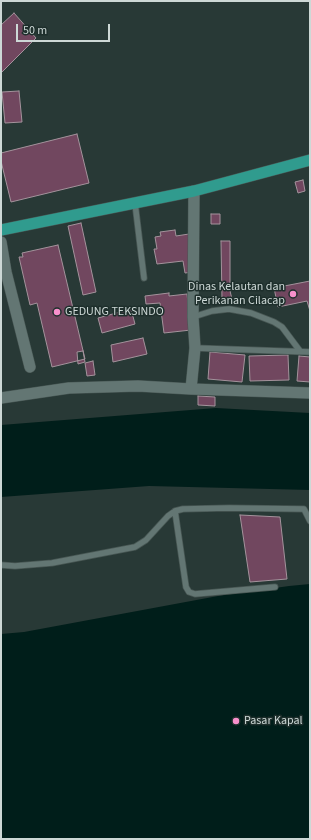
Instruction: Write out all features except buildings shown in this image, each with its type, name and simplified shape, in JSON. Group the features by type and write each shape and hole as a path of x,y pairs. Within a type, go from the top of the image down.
{"highway":[{"path":"1,230 194,190 310,160"}],"street":[{"path":"191,389 195,348 193,317 194,190"},
{"path":"1,242 6,272 30,368"},
{"path":"1,398 69,388 138,386 310,393"}],"lane":[{"path":"135,202 144,278"},
{"path":"193,317 212,311 229,309 251,313 274,322 282,327 300,351"},
{"path":"195,348 310,352"},
{"path":"1,565 15,566 52,563 135,547 146,540 168,516 175,511 183,509 307,509 310,521"},
{"path":"175,511 186,588 189,592 195,594 275,587"}],"shaded area":[{"path":"216,408 310,413 310,490 149,486 1,497 1,425"},
{"path":"310,584 310,839 1,839 1,634 24,632 218,596"}],"place":[{"name":"Dinas Kelautan dan Perikanan Cilacap","path":"293,294"},
{"name":"GEDUNG TEKSINDO","path":"57,312"},
{"name":"Pasar Kapal","path":"236,721"}]}
